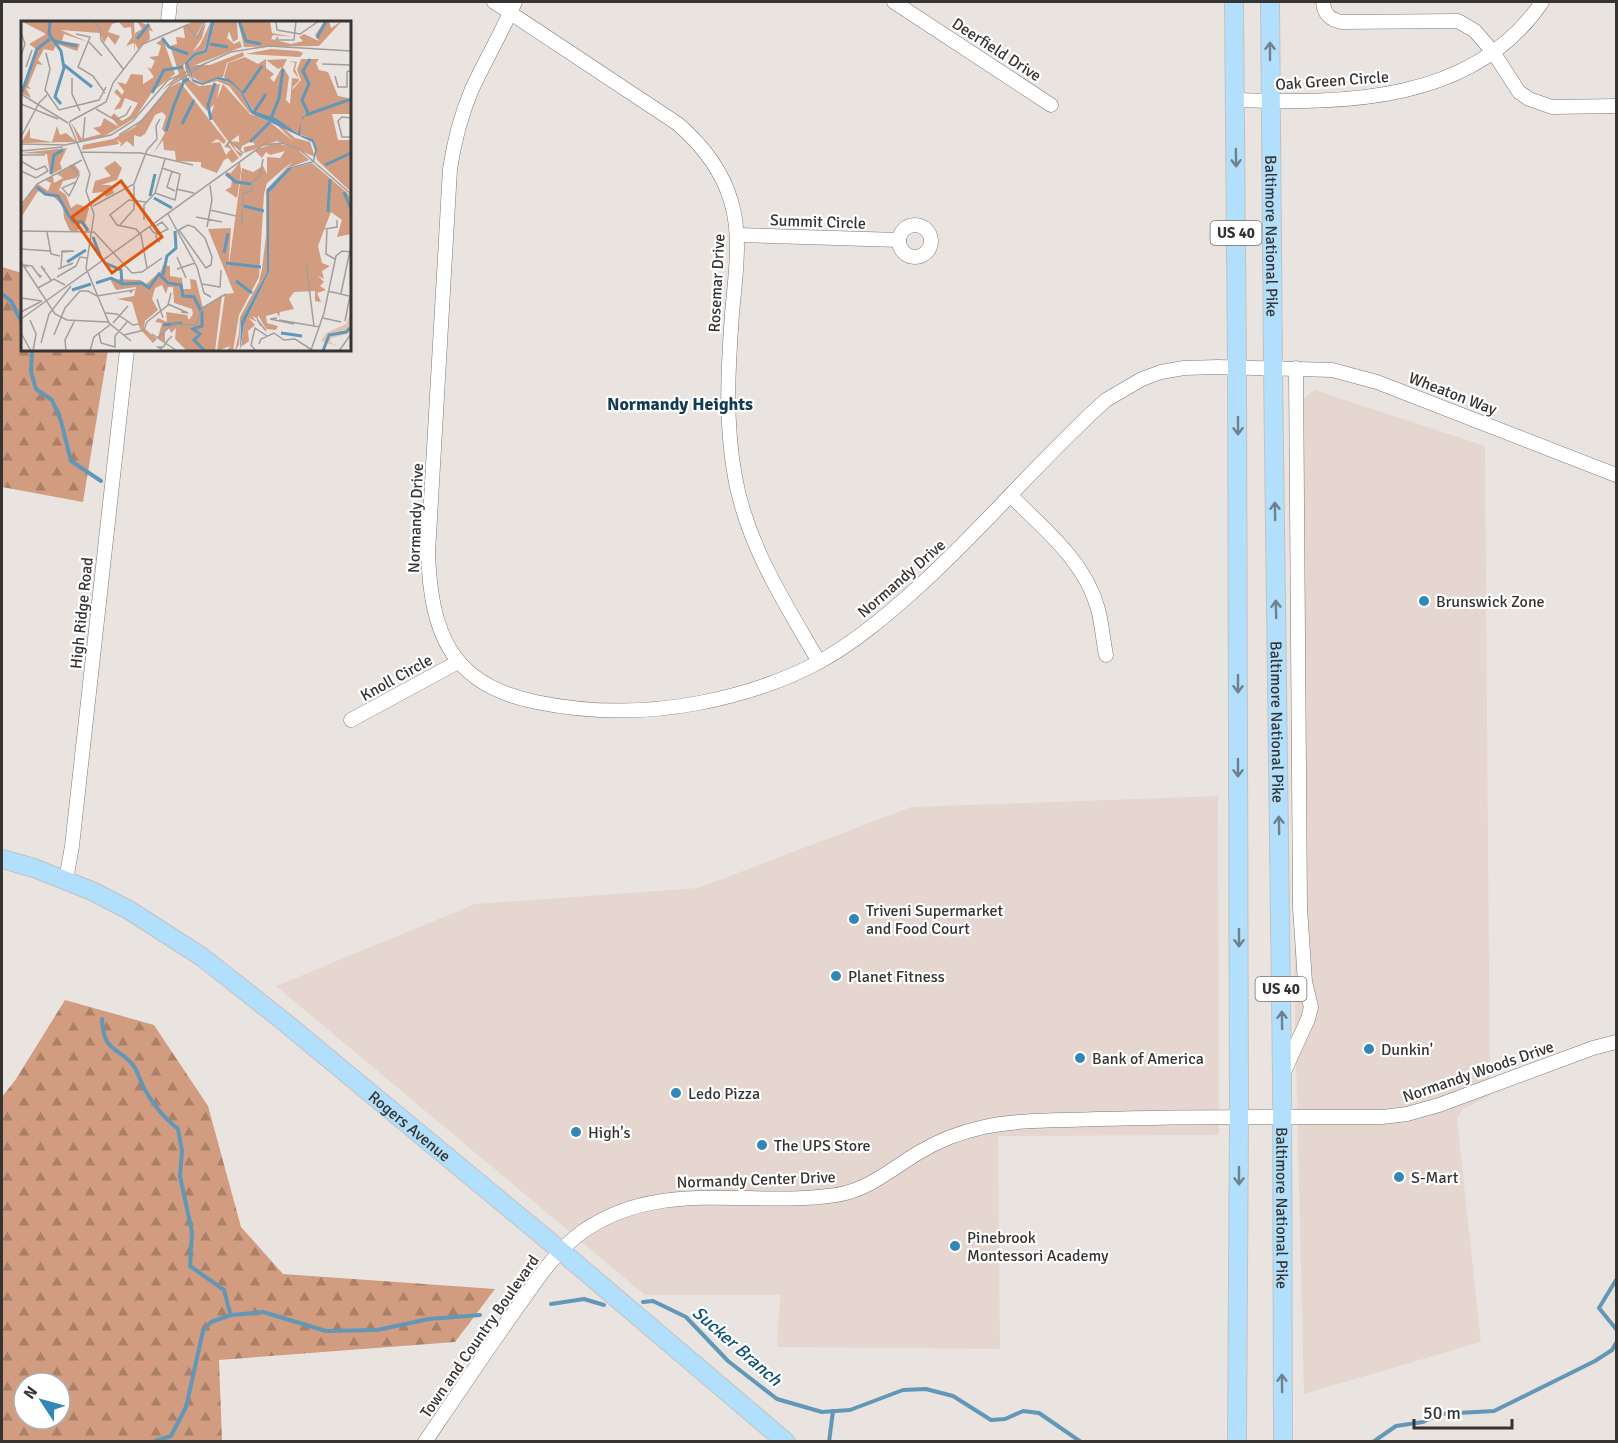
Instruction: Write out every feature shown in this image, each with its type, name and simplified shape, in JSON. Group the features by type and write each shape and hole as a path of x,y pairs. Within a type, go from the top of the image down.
{"main road":[{"name":"US 40","path":"1234,2 1238,367 1237,1442"},
{"name":"Baltimore National Pike","path":"1270,2 1282,1076 1283,1442"},
{"name":"Rogers Avenue","path":"2,859 66,880 129,910 202,957 274,1013 561,1251 786,1442"}],"street":[{"path":"168,21 170,2"},
{"name":"Rosemar Drive","path":"494,2 512,7 678,124 708,155 721,176 731,202 737,235 727,394 729,438 735,480 746,521 759,555 819,662"},
{"name":"Deerfield Drive","path":"894,2 1052,105"},
{"path":"1323,2 1323,9 1328,16 1342,22 1458,21 1475,31 1493,52 1520,92 1529,99 1552,107 1617,106"},
{"name":"Oak Green Circle","path":"1235,100 1348,98 1406,91 1433,84 1458,74 1493,52 1515,35 1542,2"},
{"name":"Normandy Drive","path":"512,7 471,91 461,119 450,169 428,553 429,584 434,610 444,636 458,662 478,681 496,691 548,705 636,711 723,699 766,685 819,662 860,636 894,609 952,555 1089,415 1124,388 1161,372 1184,368 1273,368"},
{"name":"Summit Circle","path":"737,235 899,240"},
{"name":"High Ridge Road","path":"66,880 127,351"},
{"name":"Wheaton Way","path":"1273,368 1332,370 1377,382 1617,475"},
{"path":"1282,1076 1311,1008 1305,982 1300,908 1296,368"},
{"path":"1011,496 1067,552 1081,570 1098,609 1106,655"},
{"name":"Knoll Circle","path":"351,720 458,662"},
{"name":"Normandy Woods Drive","path":"1239,1117 1382,1117 1407,1114 1439,1105 1593,1048 1617,1042"},
{"name":"Normandy Center Drive","path":"561,1251 580,1233 616,1212 654,1201 674,1198 812,1198 846,1193 869,1185 941,1140 987,1127 1031,1122 1129,1118 1239,1117"},
{"name":"Town and Country Boulevard","path":"425,1442 526,1295 561,1251"}],"shaded area":[{"path":"1315,390 1485,446 1490,1096 1463,1109 1457,1118 1481,1342 1304,1394 1295,1024 1291,407"},
{"path":"1218,796 1219,1135 998,1136 1000,1349 777,1347 780,1295 645,1295 276,986 475,904 698,888 911,807"}],"green space":[{"path":"2,267 21,273 21,351 108,351 83,502 2,487"},
{"path":"65,1000 154,1025 208,1106 241,1227 283,1274 495,1289 455,1342 219,1360 222,1441 2,1441 2,1097 16,1079"}],"waterway":[{"path":"2,294 11,301 21,321"},
{"path":"32,351 31,372 36,389 52,400 61,421 71,461 101,481"},
{"path":"102,1019 103,1031 109,1045 130,1061 152,1101 178,1129 182,1151 180,1176 192,1232 190,1266 224,1290 230,1313"},
{"name":"Sucker Branch","path":"1616,1280 1599,1308 1616,1329"},
{"name":"Sucker Branch","path":"551,1304 584,1299 604,1305"},
{"name":"Sucker Branch","path":"643,1302 653,1301 686,1317 728,1361 777,1399 822,1412 850,1410 903,1390 926,1389 953,1396 991,1420 1005,1419 1023,1411 1039,1413 1081,1442"},
{"name":"Sucker Branch","path":"153,1442 171,1436 186,1407 203,1331 211,1322 231,1315 263,1312 326,1331 377,1330 429,1319 480,1315"},
{"name":"Sucker Branch","path":"1373,1442 1396,1426 1423,1422 1440,1414 1494,1411 1595,1361 1612,1350 1616,1343"},
{"path":"829,1442 833,1411"}],"place":[{"name":"Brunswick Zone","path":"1424,601"},
{"name":"Triveni Supermarket and Food Court","path":"854,919"},
{"name":"Planet Fitness","path":"836,976"},
{"name":"Dunkin'","path":"1369,1049"},
{"name":"Bank of America","path":"1080,1058"},
{"name":"Ledo Pizza","path":"676,1093"},
{"name":"High's","path":"576,1132"},
{"name":"The UPS Store","path":"762,1145"},
{"name":"S-Mart","path":"1399,1177"},
{"name":"Pinebrook Montessori Academy","path":"955,1246"}],"district":[{"name":"Normandy Heights","path":"680,404"}]}
